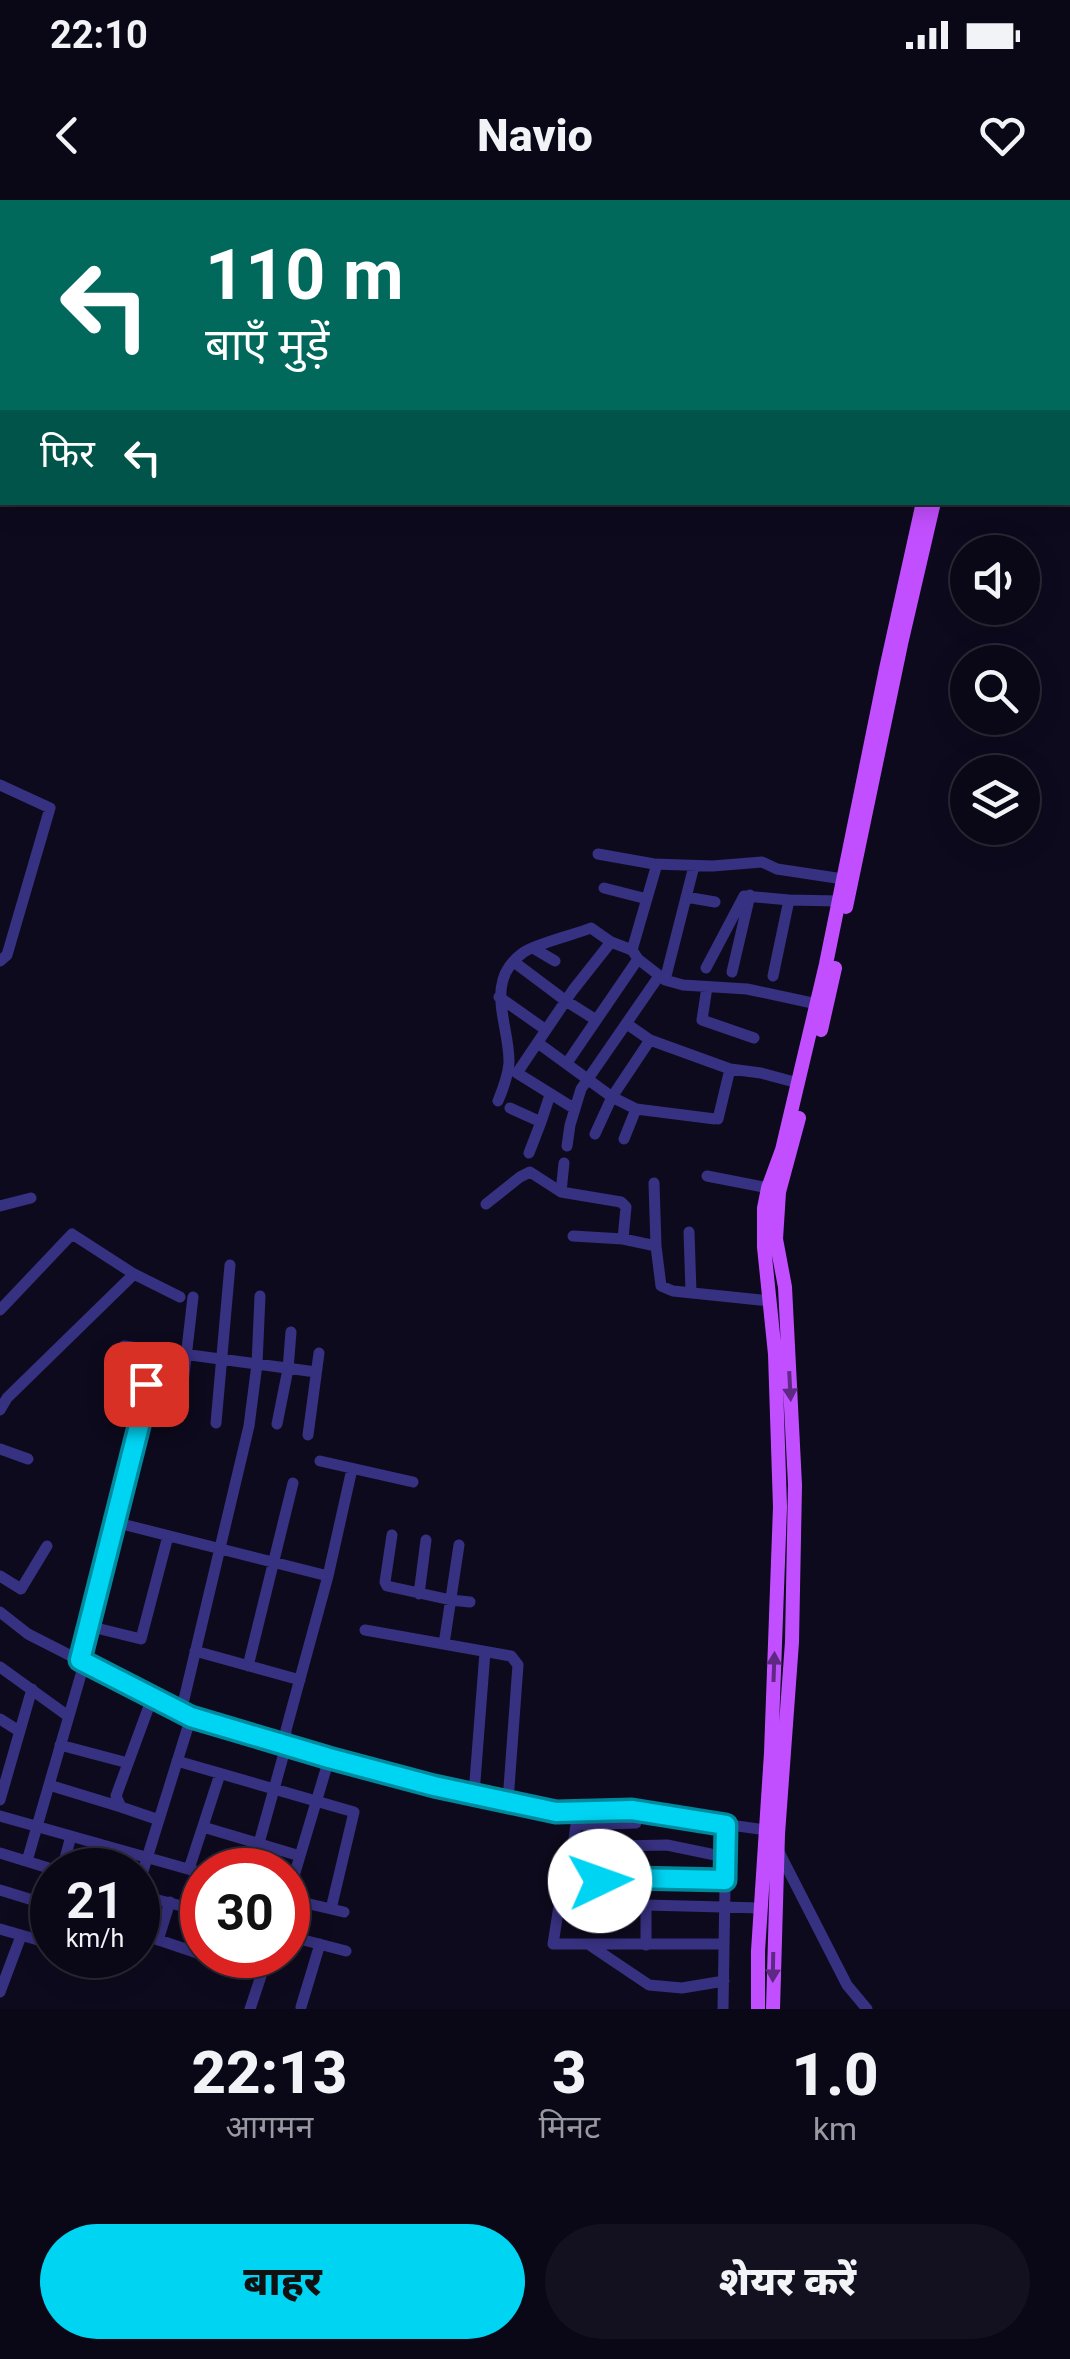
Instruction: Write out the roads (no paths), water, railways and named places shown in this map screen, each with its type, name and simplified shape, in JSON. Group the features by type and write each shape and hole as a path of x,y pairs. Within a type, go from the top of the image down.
{"main road":[{"path":"758,2009 766,1830 774,1811 792,1642 795,1485 785,1286 776,1240 779,1192 792,1152 817,1004 922,505"},
{"path":"773,2009 780,1507 775,1354 763,1221 768,1188 782,1150 798,1083 828,1004 933,505"}],"street":[{"path":"0,785 50,808 7,955 0,961"},
{"path":"598,854 694,866 762,862 777,869 843,879"},
{"path":"567,1062 635,954 658,864"},
{"path":"567,1146 582,1089 662,978 694,866"},
{"path":"604,888 647,899"},
{"path":"732,972 750,895"},
{"path":"686,897 715,902"},
{"path":"706,968 743,897 839,900"},
{"path":"773,976 788,900"},
{"path":"541,1122 504,1104 509,1062 499,998 514,962 533,948 591,928 635,954 662,978 683,985 748,988 817,1004"},
{"path":"575,1110 518,1073 610,942"},
{"path":"533,948 555,961"},
{"path":"514,962 596,1020"},
{"path":"708,987 702,1020 754,1038"},
{"path":"499,998 546,1030"},
{"path":"627,1024 650,1040 730,1069 798,1083"},
{"path":"595,1134 612,1097 650,1040"},
{"path":"538,1042 612,1097 636,1109 716,1119 730,1069"},
{"path":"529,1153 550,1095"},
{"path":"624,1139 636,1109"},
{"path":"560,1192 564,1163"},
{"path":"486,1204 530,1172 560,1192 620,1202 626,1207 623,1239"},
{"path":"707,1176 768,1188"},
{"path":"654,1183 661,1286 673,1291 770,1301"},
{"path":"0,1206 31,1198"},
{"path":"689,1232 692,1292"},
{"path":"0,1310 72,1234 134,1274 180,1297"},
{"path":"573,1236 623,1239 656,1246"},
{"path":"216,1423 230,1265"},
{"path":"0,1410 7,1398 134,1274"},
{"path":"151,1848 177,1761 194,1651 249,1426 260,1296"},
{"path":"179,1418 194,1297"},
{"path":"277,1424 291,1332"},
{"path":"124,1346 316,1372"},
{"path":"0,1853 28,1861 82,1662 141,1418 151,1350"},
{"path":"308,1435 318,1353"},
{"path":"0,1449 28,1459"},
{"path":"320,1462 413,1482"},
{"path":"258,1844 286,1746 286,1730 328,1576 352,1468"},
{"path":"248,1666 292,1482"},
{"path":"114,1522 328,1576"},
{"path":"392,1535 387,1586 470,1602"},
{"path":"88,1626 141,1639 168,1536"},
{"path":"419,1594 426,1540"},
{"path":"444,1644 459,1545"},
{"path":"0,1576 21,1589 47,1546"},
{"path":"0,1612 28,1634 186,1715 286,1746 556,1812 632,1810 766,1830"},
{"path":"365,1630 512,1656 518,1665 508,1802"},
{"path":"194,1651 300,1680"},
{"path":"474,1794 485,1652"},
{"path":"0,1668 68,1716"},
{"path":"0,1800 4,1771 32,1689"},
{"path":"120,1807 116,1796 152,1698"},
{"path":"0,1719 19,1731"},
{"path":"60,1745 128,1763"},
{"path":"302,1848 329,1758"},
{"path":"177,1761 354,1812 337,1911 310,1904"},
{"path":"200,1848 220,1774"},
{"path":"48,1785 159,1820"},
{"path":"0,1816 112,1848"},
{"path":"636,1823 578,1823 554,1944 724,1944"},
{"path":"723,2009 726,1825"},
{"path":"203,1827 272,1848"},
{"path":"66,1848 71,1836"},
{"path":"632,1845 632,1878"},
{"path":"572,1847 667,1846 726,1856"},
{"path":"778,1850 847,1985 866,2009"},
{"path":"567,1884 632,1878 725,1880"},
{"path":"0,1890 30,1898"},
{"path":"160,1899 180,1905"},
{"path":"160,1934 170,1902"},
{"path":"646,1905 646,1944"},
{"path":"559,1906 761,1908"},
{"path":"0,1930 30,1939"},
{"path":"0,1992 21,1936"},
{"path":"310,1942 346,1951"},
{"path":"302,2008 320,1944"},
{"path":"589,1944 649,1985 682,1988 724,1982"},
{"path":"250,2009 260,1978"}]}
